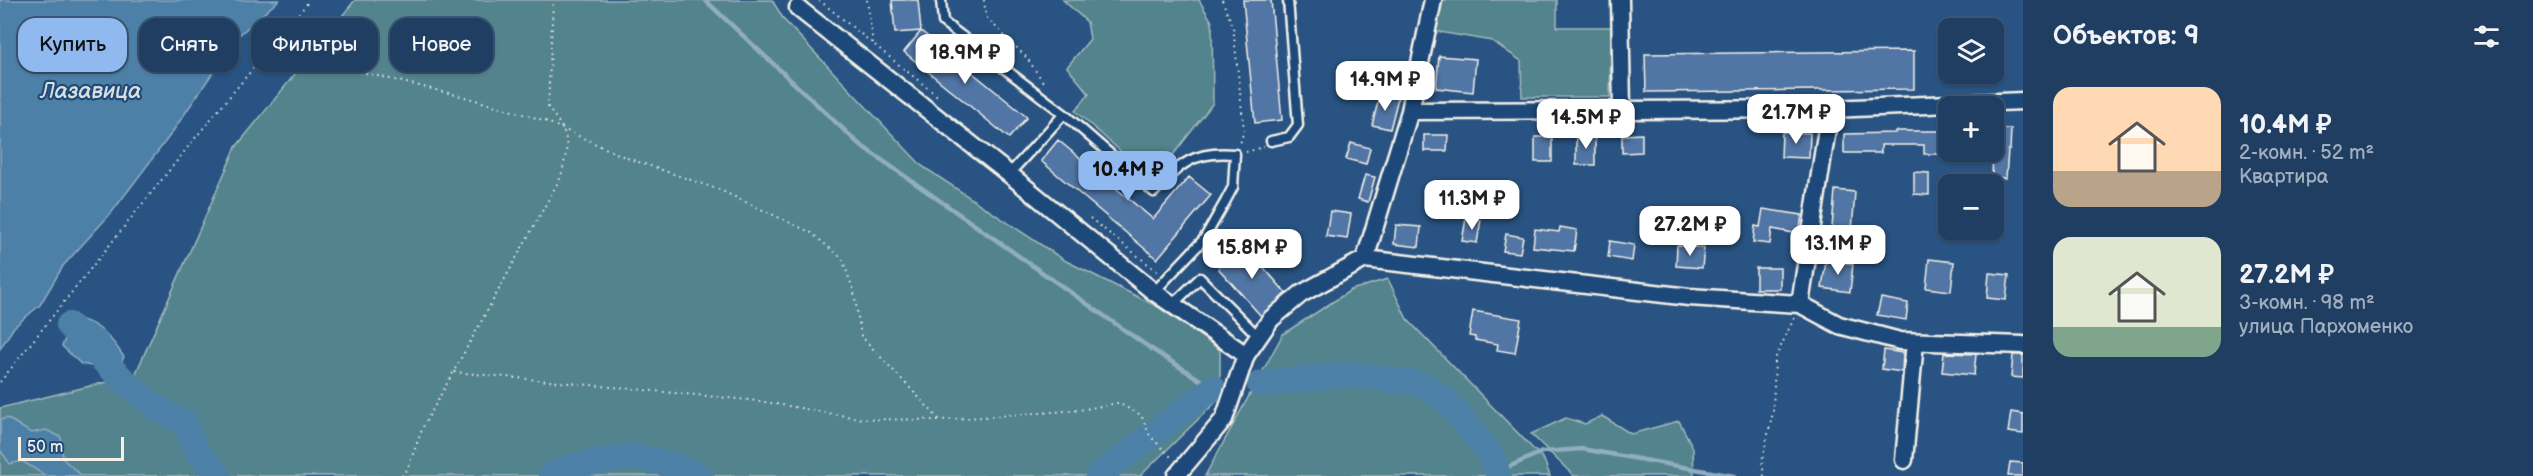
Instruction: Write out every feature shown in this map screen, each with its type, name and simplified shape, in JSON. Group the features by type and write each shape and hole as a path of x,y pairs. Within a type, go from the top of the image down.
{"street":[{"path":"1365,259 1410,111 1433,0"},
{"path":"1620,0 1622,109"},
{"path":"798,9 1010,174 1154,292 1246,355"},
{"path":"1410,111 1830,109 2023,101"},
{"path":"1800,304 1830,109"},
{"path":"1179,472 1224,419 1246,355 1271,319 1301,294 1365,259 1689,297 1800,304 1839,325 1900,341 2023,345"},
{"path":"1904,460 1915,342"}],"lane":[{"path":"941,0 943,22 1064,114 1154,192 1178,166 1193,158 1220,153 1235,154 1233,187 1204,239 1154,292"},
{"path":"1271,141 1289,137 1298,124 1288,0"},
{"path":"1010,174 1064,114"},
{"path":"1172,305 1200,278 1258,336"}],"path":[{"path":"295,18 310,0"},
{"path":"402,476 407,470 423,427 561,177 567,153 566,130 548,108 553,0"},
{"path":"867,0 873,44"},
{"path":"984,0 986,16 1027,58 1045,86"},
{"path":"1222,0 1233,26 1244,130 1235,154 1260,150 1271,141"},
{"path":"0,382 251,72"},
{"path":"362,72 499,106 543,120 627,158 720,190 810,231 842,258 854,292 861,336 940,420"},
{"path":"1764,476 1762,461 1773,412 1775,359 1800,304"},
{"path":"453,372 759,401 863,419 940,420 1080,410 1118,403 1141,415 1150,436 1179,472"}],"green space":[{"path":"355,0 772,0 784,20 922,166 1064,260 1160,308 1220,350 1220,398 1140,476 0,476 0,408 135,375 236,147 297,72 378,72 378,18 340,18"},
{"path":"1063,0 1199,0 1212,22 1213,103 1157,176 1134,163 1075,111 1089,94 1067,67 1090,39 1087,22"},
{"path":"1443,0 1557,0 1557,27 1611,27 1610,97 1522,97 1521,61 1492,41 1433,31"},
{"path":"1388,279 1407,319 1544,460 1550,476 1205,476 1283,334 1351,290"},
{"path":"1602,416 1631,434 1679,421 1693,448 1694,476 1574,476 1531,434 1566,418 1585,424"}],"water":[{"name":"Лазавица","path":"0,0 279,0 259,18 251,18 251,25 239,35 239,18 139,18 139,72 213,72 171,134 112,212 63,266 40,305 14,327 0,349"},
{"path":"73,319 97,326 109,337 124,357 112,379 107,377 101,368 81,364 62,346"},
{"path":"7,418 31,433 46,430 61,437 63,459 82,476 46,476 22,461 10,464 0,450 0,420"}],"building":[{"path":"892,0 918,0 921,31 895,33"},
{"path":"1243,0 1271,0 1282,120 1255,123"},
{"path":"921,31 1027,117 1009,138 904,52"},
{"path":"1914,51 1914,89 1646,92 1645,54"},
{"path":"1439,56 1476,59 1473,92 1436,88"},
{"path":"1380,94 1398,98 1390,129 1372,125"},
{"path":"2004,129 2011,129 2006,178 2004,174 1992,174 1993,162 2004,162"},
{"path":"1895,131 1938,131 1938,154 1924,154 1924,145 1881,145 1881,153 1844,153 1844,134 1895,133"},
{"path":"1782,132 1810,133 1809,158 1781,157"},
{"path":"1642,134 1642,152 1622,153 1622,135"},
{"path":"1424,135 1448,135 1447,151 1424,151"},
{"path":"1576,136 1595,136 1595,165 1576,165"},
{"path":"1535,137 1552,137 1552,162 1535,162"},
{"path":"1058,140 1153,219 1189,177 1211,195 1157,259 1041,161"},
{"path":"1351,143 1370,148 1366,164 1346,159"},
{"path":"1914,172 1929,173 1929,195 1914,194"},
{"path":"1365,175 1375,177 1368,202 1358,199"},
{"path":"1835,190 1855,192 1852,230 1832,228"},
{"path":"1763,209 1802,215 1799,234 1772,229 1770,244 1753,242 1755,226 1760,227"},
{"path":"1330,211 1351,214 1347,239 1326,236"},
{"path":"1466,218 1481,220 1477,243 1462,241"},
{"path":"1396,225 1421,227 1419,247 1394,244"},
{"path":"1560,227 1577,230 1574,251 1533,247 1535,229 1559,232"},
{"path":"1506,234 1523,237 1520,253 1503,251"},
{"path":"1610,241 1634,245 1632,261 1608,257"},
{"path":"1244,245 1286,293 1261,316 1218,268"},
{"path":"1677,245 1704,248 1702,268 1676,266"},
{"path":"1929,259 1954,262 1951,291 1926,288"},
{"path":"1826,260 1853,264 1850,292 1822,288"},
{"path":"1756,268 1780,268 1780,289 1756,289"},
{"path":"1989,273 2009,275 2006,300 1987,298"},
{"path":"1881,298 1908,303 1906,320 1877,315"},
{"path":"1473,311 1521,319 1515,353 1497,350 1498,344 1475,340 1475,337 1469,336"},
{"path":"1884,350 1903,353 1902,372 1882,369"},
{"path":"1944,353 1976,354 1974,375 1942,372"},
{"path":"2013,355 2023,355 2023,378 2011,377"},
{"path":"2011,412 2023,414 2023,434 2008,432"},
{"path":"2010,462 2023,463 2023,476 2008,476"}],"waterway":[{"path":"705,0 859,144 1150,348 1213,388"},
{"name":"Лазавица","path":"69,325 138,393 153,405 184,422 196,450 218,476"},
{"name":"Лазавица","path":"1260,384 1350,374 1424,385 1449,403 1488,451 1499,476"},
{"name":"Лазавица","path":"1098,476 1213,388"},
{"path":"1497,472 1542,452 1582,449 1734,476"},
{"name":"Лазавица","path":"551,476 572,466 635,456 681,468 699,476"},
{"path":"199,476 212,469"}]}
